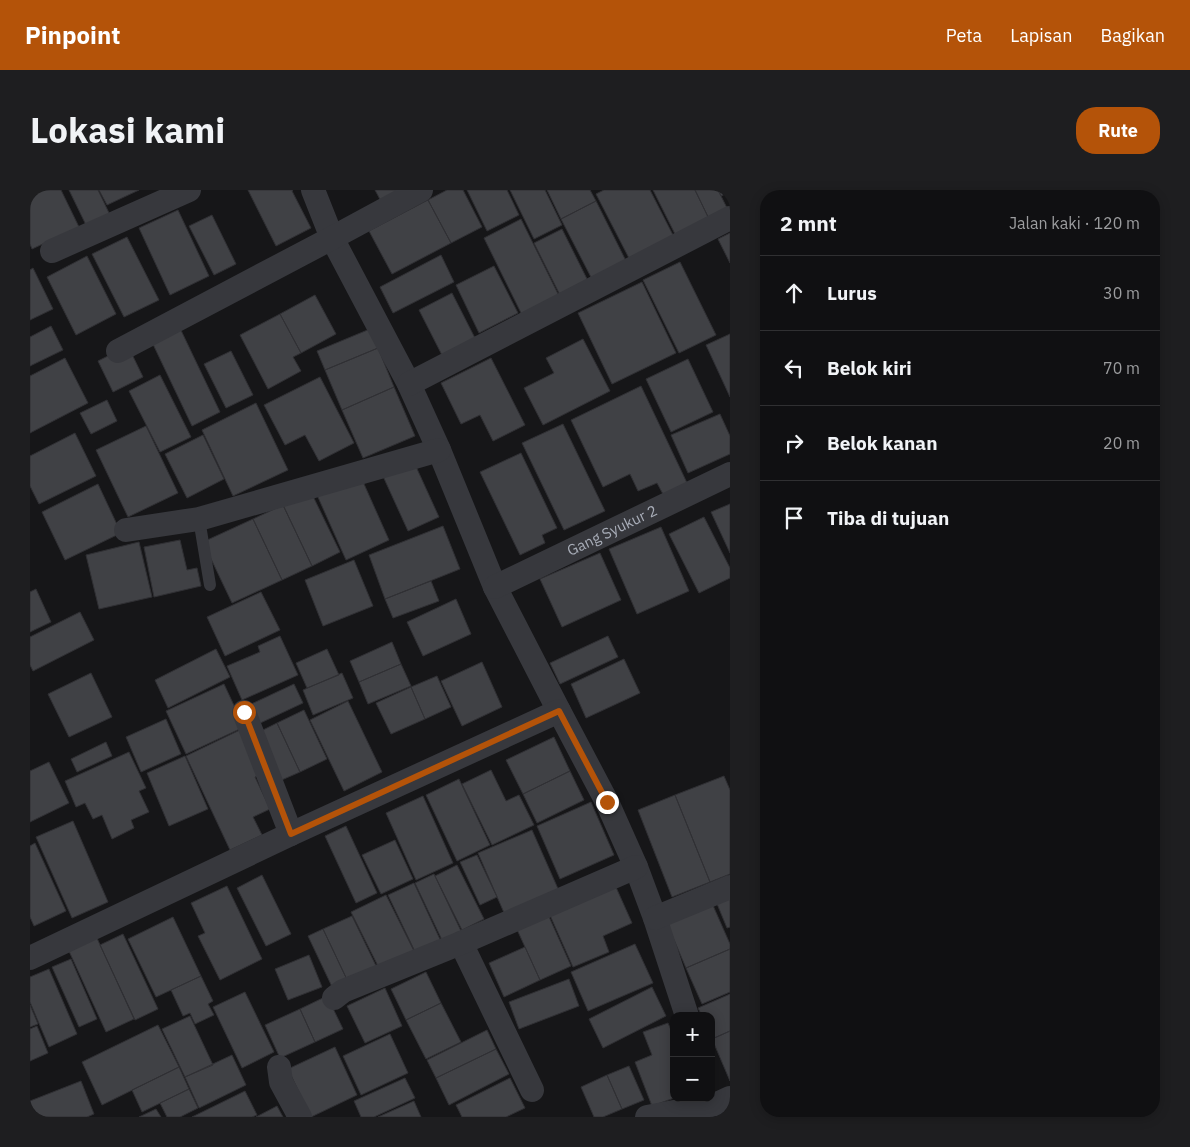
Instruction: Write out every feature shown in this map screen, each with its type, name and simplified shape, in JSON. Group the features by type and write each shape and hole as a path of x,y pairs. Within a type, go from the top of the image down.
{"street":[{"path":"52,251 189,190"},
{"path":"313,190 332,238 409,384 495,587 607,802 636,867 686,1012"},
{"path":"118,350 421,190"},
{"path":"409,384 730,218"},
{"path":"126,530 199,519 438,450"},
{"name":"Gang Syukur 2","path":"495,587 730,474"},
{"path":"30,958 291,834 559,711"},
{"path":"244,712 291,834"},
{"path":"334,998 343,991 461,943 636,867"},
{"path":"654,918 730,887"},
{"path":"461,943 532,1090"},
{"path":"279,1067 282,1082 300,1117"},
{"path":"648,1117 720,1102"}],"lane":[{"path":"199,519 210,585"}],"building":[{"path":"30,190 61,190 79,227 32,249 30,244"},
{"path":"69,190 98,190 110,215 86,225"},
{"path":"99,190 139,190 107,205"},
{"path":"248,190 293,190 311,228 276,246"},
{"path":"375,190 413,190 383,205"},
{"path":"447,190 463,190 482,227 451,243 428,200"},
{"path":"467,190 507,190 519,215 487,231"},
{"path":"510,190 545,190 562,225 534,239"},
{"path":"547,190 590,190 596,201 561,219"},
{"path":"604,190 650,190 676,241 632,264 596,194"},
{"path":"653,190 695,190 711,223 678,240"},
{"path":"695,190 718,190 730,214 711,223"},
{"path":"718,190 730,190 730,192 721,196"},
{"path":"428,200 451,243 392,274 369,231"},
{"path":"596,201 629,267 595,285 561,219"},
{"path":"178,210 209,276 170,295 139,228"},
{"path":"212,215 236,264 214,275 189,226"},
{"path":"521,219 562,302 525,321 484,238"},
{"path":"562,229 589,283 561,297 534,243"},
{"path":"730,233 730,263 718,239"},
{"path":"127,237 159,300 124,317 92,254"},
{"path":"441,255 454,282 393,313 380,287"},
{"path":"87,256 116,314 76,335 47,277"},
{"path":"680,262 716,335 679,353 643,280"},
{"path":"494,266 518,313 479,333 456,285"},
{"path":"33,268 53,309 30,320 30,270"},
{"path":"642,282 676,353 612,384 578,313"},
{"path":"452,293 478,344 445,361 419,310"},
{"path":"315,295 336,334 301,353 280,314"},
{"path":"280,314 301,353 293,357 301,371 268,389 240,335"},
{"path":"178,324 220,412 192,426 150,338"},
{"path":"51,326 63,350 30,366 30,337"},
{"path":"370,329 378,348 325,370 317,351"},
{"path":"730,334 730,397 706,345"},
{"path":"583,339 610,391 543,425 524,388 554,373 546,358"},
{"path":"128,346 143,377 113,392 98,361"},
{"path":"378,348 394,387 342,410 325,370"},
{"path":"231,351 253,395 226,408 204,364"},
{"path":"65,358 88,403 30,433 30,376"},
{"path":"491,358 525,425 493,441 480,415 461,424 441,383"},
{"path":"688,359 713,412 671,432 646,379"},
{"path":"160,375 191,437 160,452 129,391"},
{"path":"320,377 354,443 319,461 305,435 285,445 264,405"},
{"path":"641,386 688,485 664,496 657,483 638,491 630,474 603,487 571,420"},
{"path":"394,387 415,436 363,458 342,410"},
{"path":"107,400 117,421 91,434 80,413"},
{"path":"256,403 288,470 233,496 202,430"},
{"path":"720,414 730,436 730,454 688,473 671,435"},
{"path":"563,424 605,511 564,530 522,443"},
{"path":"146,426 178,493 128,517 96,450"},
{"path":"75,433 96,476 39,504 30,486 30,456"},
{"path":"203,435 224,479 187,498 165,454"},
{"path":"521,453 557,528 542,535 545,543 520,555 480,472"},
{"path":"413,460 439,517 408,531 382,474"},
{"path":"360,475 389,540 346,560 317,495"},
{"path":"98,484 121,533 65,560 42,512"},
{"path":"311,492 340,552 312,566 283,505"},
{"path":"730,504 730,553 711,512"},
{"path":"283,505 312,566 282,580 253,519"},
{"path":"704,517 730,568 730,578 699,593 669,534"},
{"path":"253,519 282,580 232,603 203,542"},
{"path":"443,526 460,569 385,599 369,555"},
{"path":"661,527 689,591 637,614 609,549"},
{"path":"180,540 187,570 197,568 201,586 154,597 144,547"},
{"path":"139,542 152,597 99,609 86,555"},
{"path":"600,553 621,600 562,627 540,579"},
{"path":"354,560 373,606 323,626 305,580"},
{"path":"431,581 439,601 393,618 385,599"},
{"path":"36,589 51,622 30,632 30,592"},
{"path":"261,592 280,630 225,656 207,617"},
{"path":"456,599 471,634 423,656 407,622"},
{"path":"80,612 94,640 33,671 30,665 30,637"},
{"path":"280,636 298,675 242,700 227,666 260,652 258,646"},
{"path":"608,636 618,657 560,684 550,663"},
{"path":"392,642 401,664 359,682 350,661"},
{"path":"216,649 230,677 168,708 155,680"},
{"path":"327,649 339,675 307,688 296,663"},
{"path":"624,659 640,693 586,718 571,684"},
{"path":"482,662 502,707 462,726 441,681"},
{"path":"401,664 411,686 368,704 359,682"},
{"path":"91,673 112,717 69,737 48,694"},
{"path":"342,673 353,698 313,715 303,690"},
{"path":"437,676 451,707 425,719 411,687"},
{"path":"224,684 244,727 186,754 166,711"},
{"path":"294,684 303,703 256,725 247,706"},
{"path":"411,687 425,719 391,734 376,703"},
{"path":"348,701 382,772 344,791 310,720"},
{"path":"304,710 327,759 300,772 277,723"},
{"path":"166,719 181,754 141,772 126,737"},
{"path":"277,723 300,772 277,782 255,734"},
{"path":"242,729 263,773 255,777 270,809 253,817 262,835 230,850 186,756"},
{"path":"554,737 570,771 523,794 506,760"},
{"path":"106,742 112,756 77,772 71,759"},
{"path":"129,752 146,788 139,791 149,812 131,820 134,828 112,839 102,815 93,819 85,803 76,807 65,781"},
{"path":"185,756 208,809 169,826 147,773"},
{"path":"49,762 69,803 30,822 30,771"},
{"path":"491,770 506,801 519,795 534,825 492,845 462,784"},
{"path":"570,771 584,800 537,823 523,794"},
{"path":"724,776 730,790 730,874 710,882 675,795"},
{"path":"459,779 490,845 457,861 426,795"},
{"path":"675,795 710,882 672,897 638,810"},
{"path":"423,796 453,863 416,880 386,813"},
{"path":"591,802 614,855 560,879 537,826"},
{"path":"73,821 108,902 72,918 36,837"},
{"path":"346,826 377,893 356,903 325,836"},
{"path":"532,830 559,891 505,915 478,853"},
{"path":"395,840 413,879 381,894 362,855"},
{"path":"35,843 66,911 34,926 30,917 30,846"},
{"path":"477,855 497,897 480,905 460,862"},
{"path":"457,865 484,919 462,930 435,876"},
{"path":"434,874 461,931 442,940 415,883"},
{"path":"262,875 291,934 266,946 237,888"},
{"path":"414,883 444,948 419,960 388,895"},
{"path":"615,885 632,923 603,936 609,952 573,967 549,913"},
{"path":"227,886 262,959 220,980 198,936 205,933 191,903"},
{"path":"730,893 730,927 727,928 715,899"},
{"path":"386,895 415,953 380,970 351,912"},
{"path":"711,901 730,944 730,949 686,968 666,921"},
{"path":"546,910 571,966 540,980 515,925"},
{"path":"352,916 379,972 350,986 323,929"},
{"path":"173,917 201,976 156,997 128,939"},
{"path":"323,929 350,986 335,993 308,936"},
{"path":"123,934 158,1009 135,1020 100,945"},
{"path":"96,936 134,1019 106,1032 68,949"},
{"path":"635,944 653,983 588,1011 571,972"},
{"path":"525,947 540,980 504,997 489,963"},
{"path":"730,949 730,992 702,1004 686,968"},
{"path":"309,955 322,987 288,1000 275,969"},
{"path":"71,959 97,1019 79,1027 52,967"},
{"path":"49,969 77,1034 49,1047 30,1002 30,977"},
{"path":"426,972 441,1003 406,1020 391,989"},
{"path":"201,976 213,1001 208,1004 214,1015 195,1024 190,1013 183,1016 171,990"},
{"path":"569,979 579,1006 519,1029 509,1002"},
{"path":"652,987 666,1016 603,1048 589,1019"},
{"path":"385,988 402,1026 365,1043 347,1006"},
{"path":"245,992 274,1052 242,1068 213,1007"},
{"path":"730,994 730,1031 715,1038 715,1012 700,1012 698,1008"},
{"path":"327,996 343,1029 315,1042 300,1009"},
{"path":"441,1003 461,1042 426,1059 406,1020"},
{"path":"30,1005 38,1024 30,1027"},
{"path":"300,1009 315,1042 280,1058 265,1025"},
{"path":"190,1016 213,1065 185,1077 162,1029"},
{"path":"668,1023 670,1028 670,1099 652,1106 635,1062 652,1055 643,1032"},
{"path":"158,1025 179,1067 102,1105 82,1062"},
{"path":"37,1026 48,1053 30,1061 30,1029"},
{"path":"487,1030 496,1049 436,1078 427,1060"},
{"path":"730,1031 730,1081 715,1046 715,1038"},
{"path":"390,1034 408,1073 361,1095 343,1056"},
{"path":"335,1047 357,1095 311,1117 288,1069"},
{"path":"496,1049 509,1074 449,1105 436,1078"},
{"path":"232,1055 246,1085 199,1108 185,1077"},
{"path":"629,1066 644,1100 622,1109 607,1075"},
{"path":"179,1067 189,1089 142,1112 132,1090"},
{"path":"607,1075 622,1109 603,1117 594,1117 581,1087"},
{"path":"405,1078 415,1098 374,1117 361,1117 354,1101"},
{"path":"510,1078 525,1108 506,1117 462,1117 456,1105"},
{"path":"81,1081 94,1114 87,1117 30,1117 30,1101"},
{"path":"189,1089 198,1108 180,1117 167,1117 160,1103"},
{"path":"245,1091 257,1115 252,1117 192,1117"},
{"path":"414,1101 421,1117 378,1117"},
{"path":"277,1106 283,1117 256,1117"},
{"path":"156,1109 161,1117 139,1117"}],"route":[{"path":"244,712 291,834 559,711 607,802"}]}
